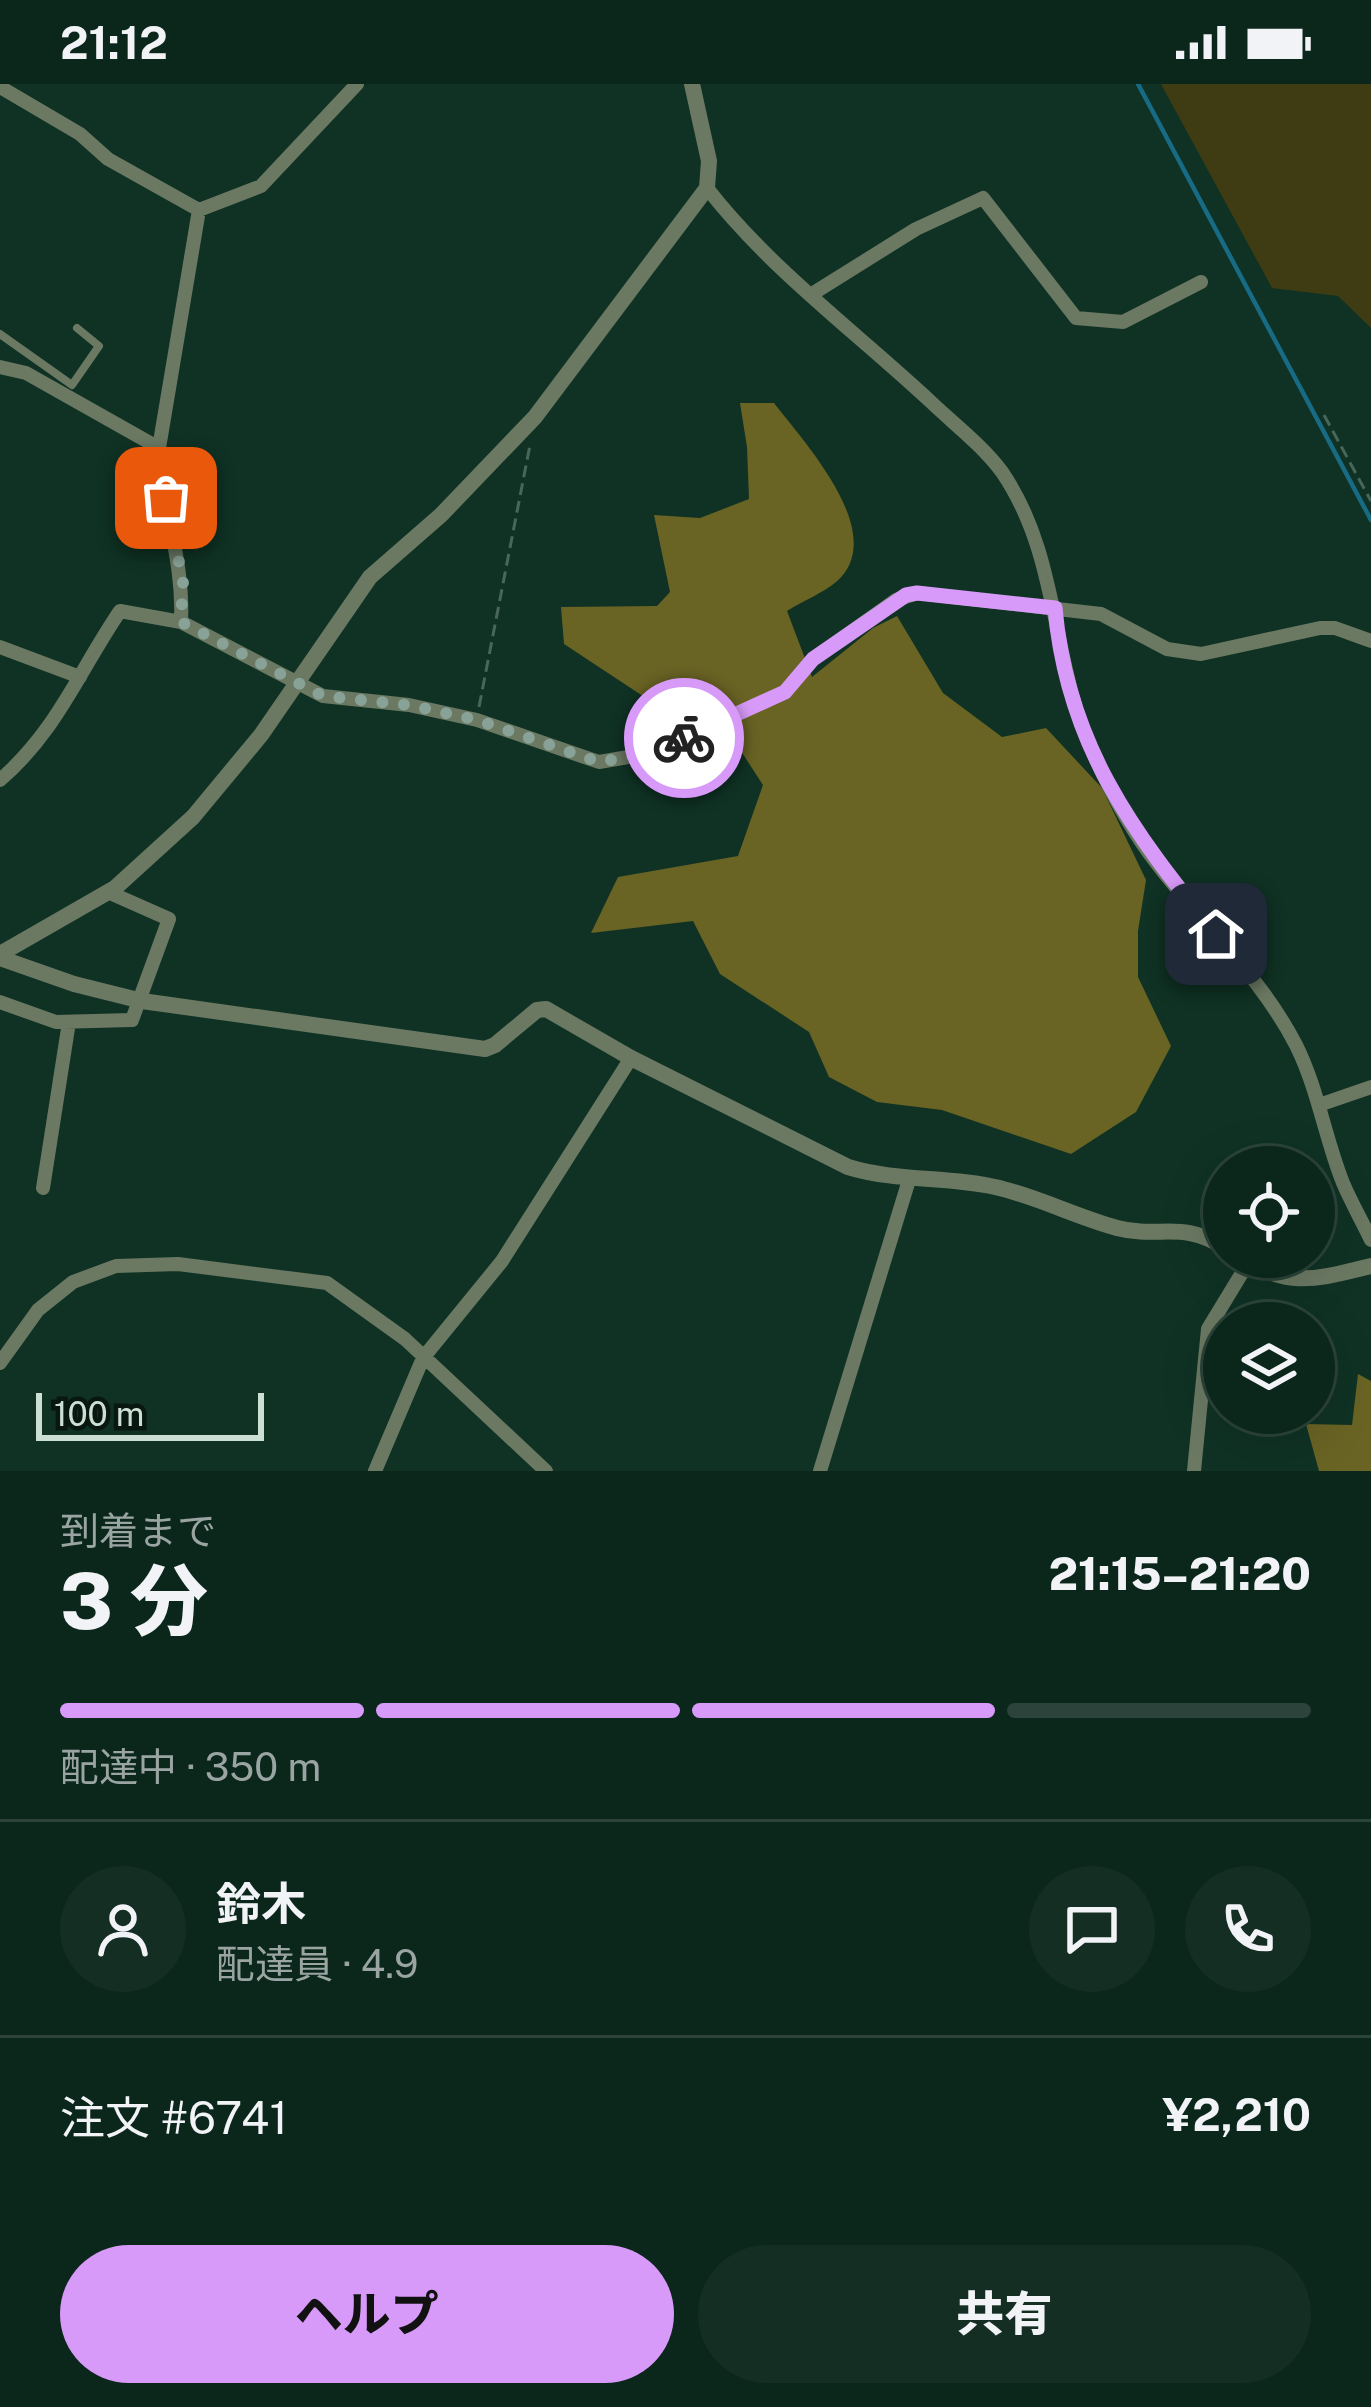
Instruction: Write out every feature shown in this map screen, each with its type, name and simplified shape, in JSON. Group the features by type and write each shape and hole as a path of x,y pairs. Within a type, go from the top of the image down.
{"street":[{"path":"0,87 80,134 108,159 199,210 262,187 357,84"},
{"path":"0,956 109,892 193,817 244,759 370,577 442,515 535,417 707,188 710,161 692,84"},
{"path":"707,188 724,210 1001,472 1036,536 1073,709 1127,821 1157,865 1262,991 1296,1045 1343,1182 1371,1240"},
{"path":"812,294 916,229 983,198 1076,318 1123,322 1201,282"},
{"path":"181,622 183,582 159,448 199,210"},
{"path":"0,367 26,373 159,448"},
{"path":"0,780 28,756 65,707 120,611 181,622 323,696 409,705 477,720 599,762 652,753 785,692 813,659 906,595 917,593 1114,618 1167,649 1201,654 1320,628 1335,628 1371,641"},
{"path":"0,647 80,677"},
{"path":"0,1002 56,1022 132,1020 169,920 109,892"},
{"path":"0,956 74,984 142,1001 484,1049 537,1010 546,1009 848,1168 909,1180 995,1187 1120,1229 1179,1229 1203,1235"},
{"path":"44,1188 69,1022"},
{"path":"375,1471 422,1358 502,1262 632,1058"},
{"path":"1319,1105 1371,1087"},
{"path":"820,1471 909,1180"},
{"path":"0,1363 38,1310 73,1282 116,1266 242,1269 327,1283 405,1339 546,1471"},
{"path":"1335,1274 1371,1266"},
{"path":"1194,1471 1208,1329 1235,1278"}],"lane":[{"path":"0,334 72,386 99,346 77,328"}],"path":[{"path":"1324,415 1371,501"},
{"path":"477,720 535,417"}],"shaded area":[{"path":"1161,84 1371,84 1371,328 1338,296 1272,288"},
{"path":"740,403 774,403 821,464 848,515 854,540 850,562 831,586 787,611 812,677 873,628 897,616 943,693 1002,737 1046,728 1102,788 1146,880 1138,931 1138,977 1171,1046 1136,1112 1071,1154 942,1110 877,1102 829,1077 809,1032 720,974 693,921 591,933 618,877 738,856 763,785 737,745 658,706 564,644 561,607 657,606 670,592 654,515 700,518 749,499"},
{"path":"1358,1374 1371,1381 1371,1471 1319,1471 1309,1434 1335,1434 1335,1425 1352,1425"}],"waterway":[{"path":"1138,84 1371,520"}],"way so far":[{"path":"166,498 183,582 181,622 296,684 323,696 409,705 477,720 599,762 652,753 684,738"}],"route":[{"path":"684,738 785,692 813,659 906,595 1055,608 1058,646 1073,709 1096,760 1127,821 1157,865 1216,934"}]}
